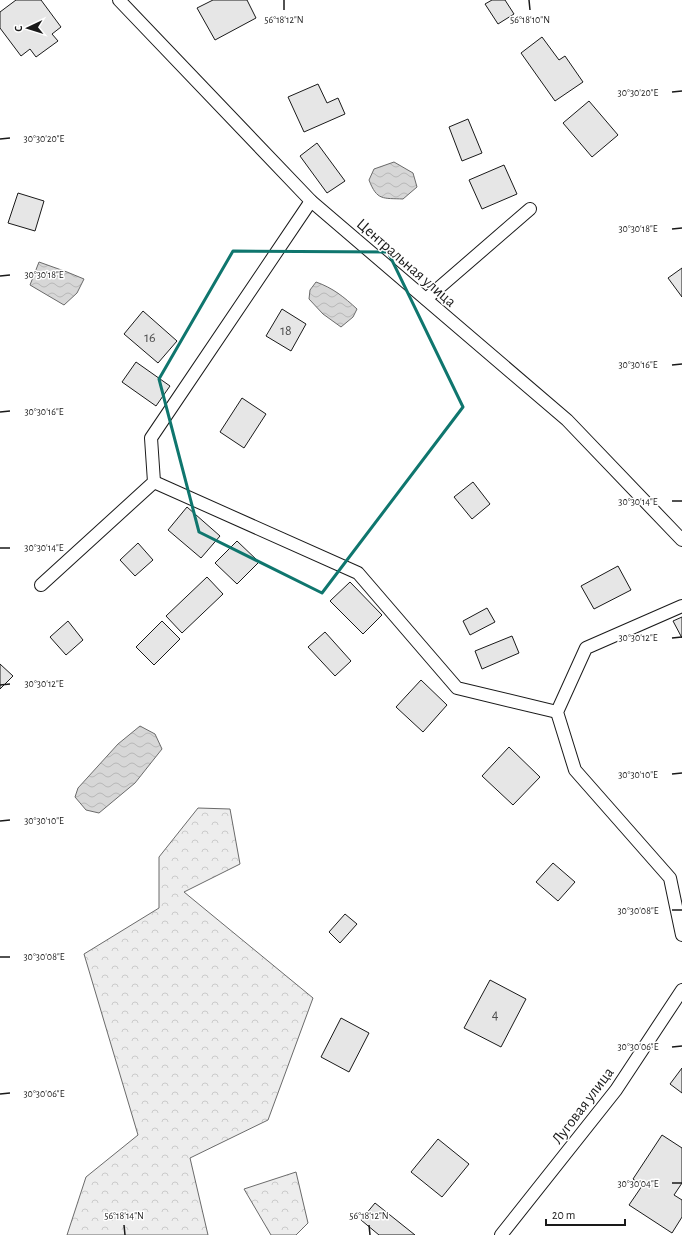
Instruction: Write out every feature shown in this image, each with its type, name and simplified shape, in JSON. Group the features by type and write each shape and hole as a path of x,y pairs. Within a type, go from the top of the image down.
{"lane":[{"name":"Центральная улица","path":"119,0 311,201 567,420 682,540"},
{"path":"154,482 151,438 311,201"},
{"path":"426,299 530,210"},
{"path":"41,585 154,482"},
{"path":"154,482 358,573 457,688 557,712"},
{"path":"682,606 586,648 557,712 575,770 670,878 682,936"},
{"name":"Луговая улица","path":"501,1235 616,1090 682,990"}],"highlighted area":[{"path":"233,251 388,252 463,407 322,593 199,532 159,379"}],"green space":[{"path":"198,808 230,809 240,864 184,892 313,998 268,1120 190,1158 208,1235 67,1235 86,1177 138,1135 84,954 159,908 159,857"},
{"path":"296,1172 308,1223 296,1235 271,1235 244,1189"}],"water":[{"path":"394,162 413,173 417,187 403,199 390,199 378,195 369,180 374,169"},
{"path":"39,262 84,279 77,293 64,305 30,285"},
{"path":"316,282 338,293 357,309 353,317 341,327 323,314 309,299 310,290"},
{"path":"140,726 155,734 162,749 135,783 99,813 86,810 75,797 78,788 118,744"}],"building":[{"path":"16,0 41,0 61,27 52,34 58,41 36,57 30,49 21,56 0,28 0,12"},
{"path":"213,0 247,0 256,18 215,40 197,8"},
{"path":"492,0 505,0 514,14 498,24 485,4"},
{"path":"542,37 559,60 565,56 583,82 555,101 521,53"},
{"path":"318,84 327,103 338,98 345,114 304,132 288,97"},
{"path":"589,101 618,135 592,157 563,123"},
{"path":"468,119 482,153 462,161 449,127"},
{"path":"317,143 345,181 327,193 300,156"},
{"path":"504,165 517,194 482,209 469,180"},
{"path":"18,193 44,201 35,231 8,223"},
{"path":"682,268 682,297 668,278"},
{"path":"282,309 306,324 291,351 266,336"},
{"path":"143,311 177,341 158,363 124,334"},
{"path":"136,362 170,386 156,406 122,382"},
{"path":"242,398 266,414 244,448 220,432"},
{"path":"473,482 490,504 472,519 454,497"},
{"path":"187,507 220,536 201,558 168,530"},
{"path":"237,541 259,562 237,584 215,563"},
{"path":"138,543 153,560 135,576 120,560"},
{"path":"618,566 631,590 594,609 581,586"},
{"path":"207,577 223,594 182,633 166,616"},
{"path":"350,582 382,615 363,634 330,601"},
{"path":"487,608 495,622 470,635 463,621"},
{"path":"682,617 682,638 673,621"},
{"path":"68,621 83,640 66,655 50,637"},
{"path":"162,621 180,639 154,665 136,647"},
{"path":"325,632 351,661 335,676 308,647"},
{"path":"512,636 519,653 482,669 475,651"},
{"path":"0,664 13,676 0,689"},
{"path":"421,680 447,705 423,732 396,707"},
{"path":"509,747 540,777 513,805 482,776"},
{"path":"553,863 575,882 558,901 536,882"},
{"path":"345,914 357,924 340,943 329,932"},
{"path":"490,980 526,999 501,1047 464,1028"},
{"path":"341,1018 369,1033 349,1072 321,1057"},
{"path":"682,1068 682,1093 670,1084"},
{"path":"662,1135 682,1148 682,1183 674,1195 682,1200 682,1217 672,1233 629,1205 642,1186 633,1179"},
{"path":"438,1139 469,1164 442,1197 411,1172"},
{"path":"375,1203 415,1235 379,1235 361,1220"}]}
